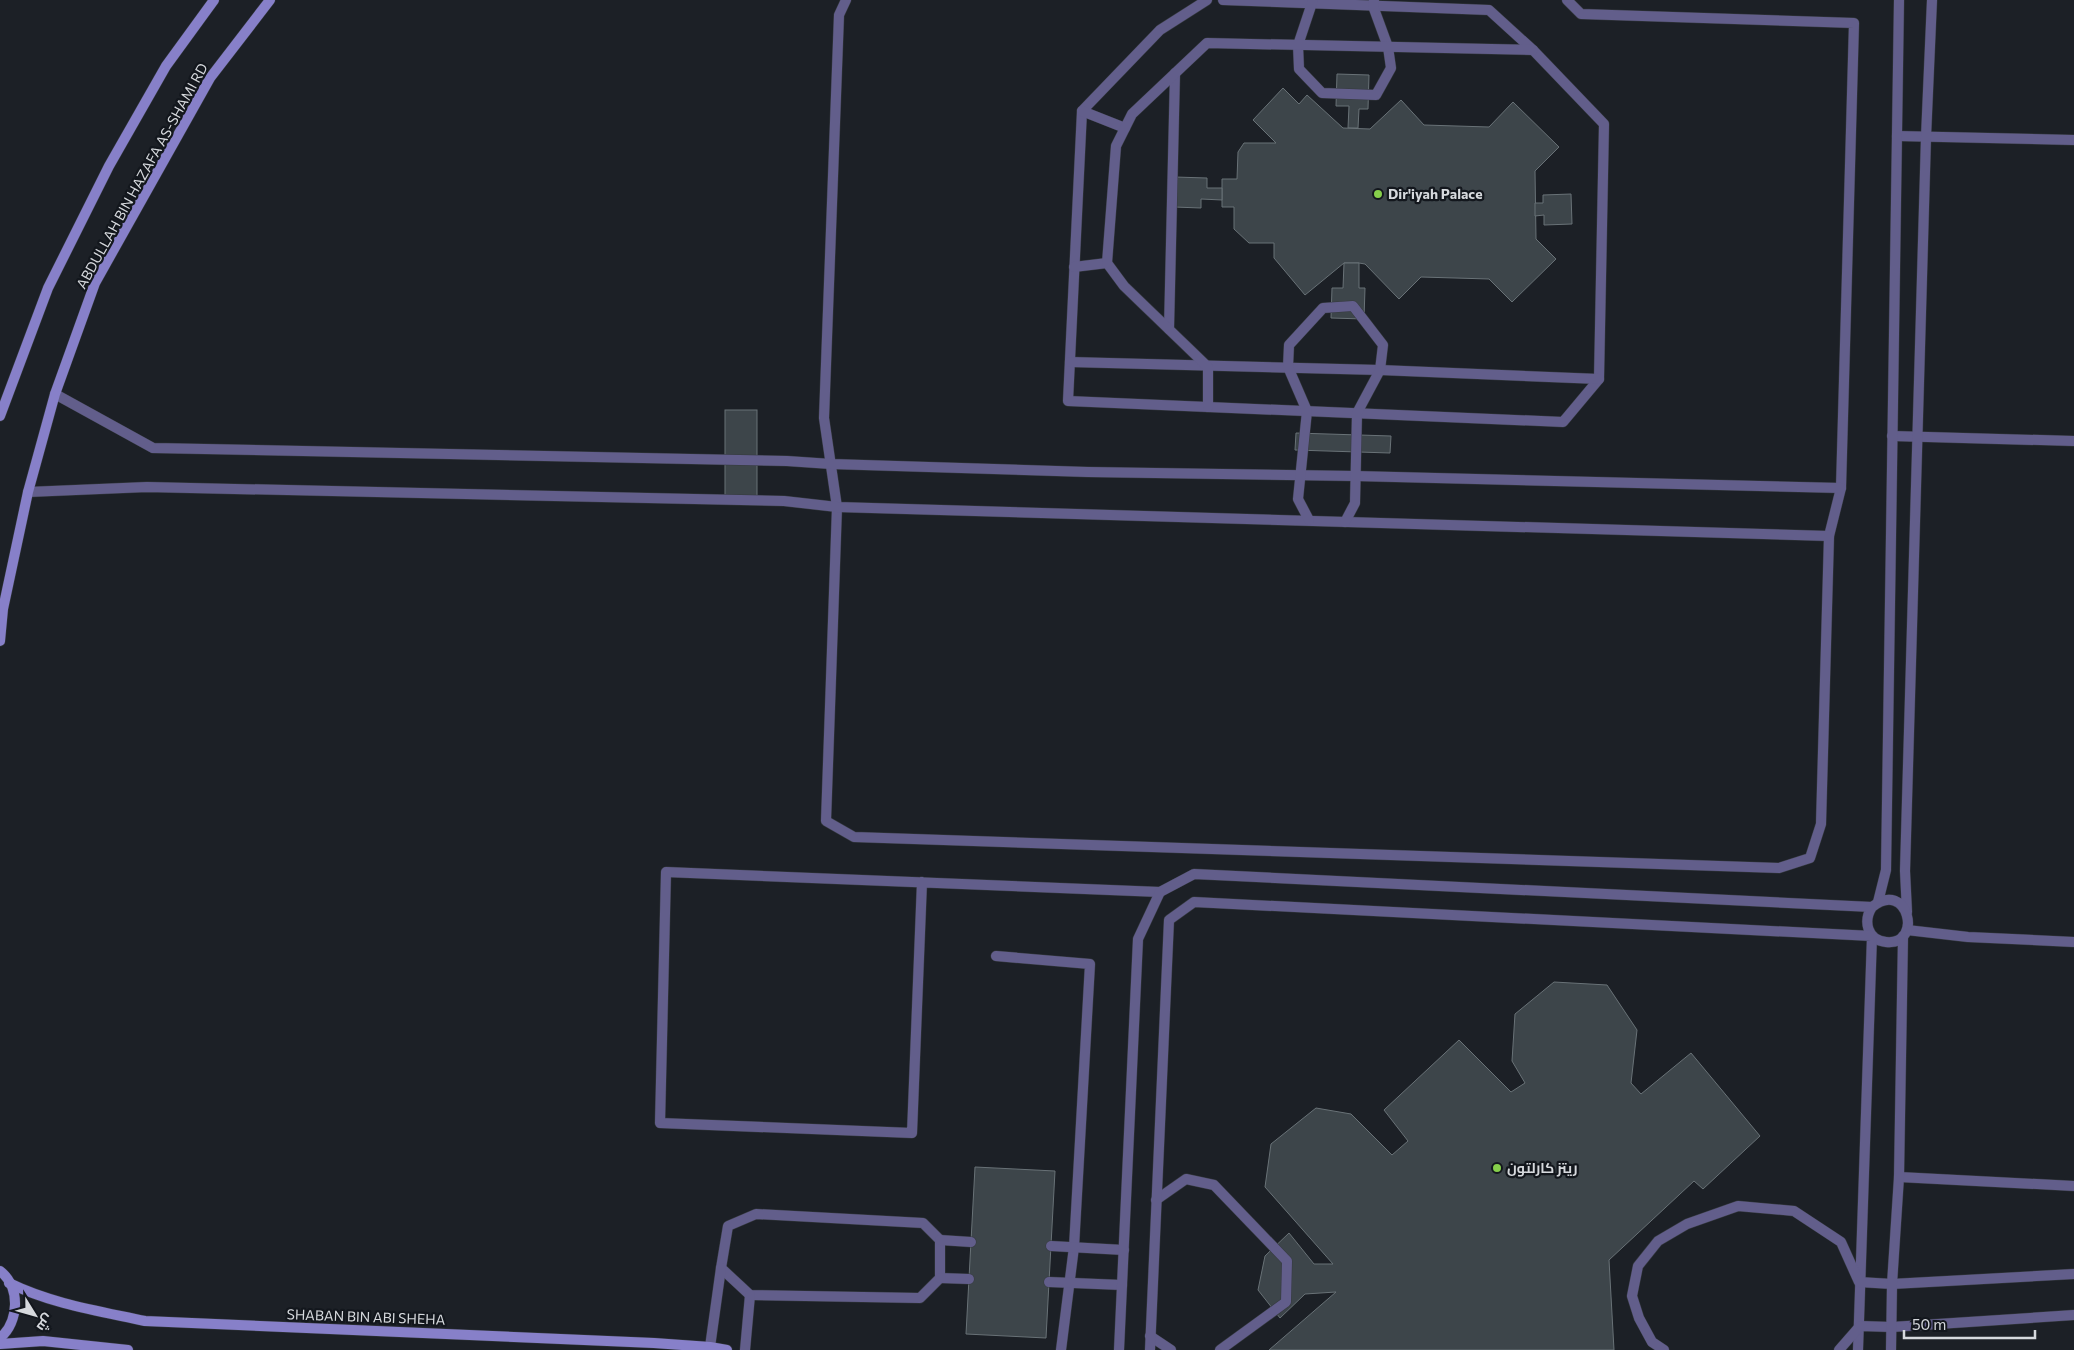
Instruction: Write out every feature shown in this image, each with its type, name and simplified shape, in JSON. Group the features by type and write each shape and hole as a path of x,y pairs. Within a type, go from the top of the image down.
{"street":[{"name":"ABDULLAH BIN HAZAFA AS-SHAMI RD","path":"0,416 48,288 109,166 166,66 214,0"},
{"name":"ABDULLAH BIN HAZAFA AS-SHAMI RD","path":"0,641 3,609 28,492 55,394 95,283 210,78 270,0"},
{"path":"0,1270 6,1275 14,1293 15,1313 7,1332 0,1338"},
{"name":"SHABAN BIN ABI SHEHA","path":"9,1283 30,1293 76,1306 145,1321 710,1346 727,1350"},
{"path":"0,1344 43,1341 128,1350"}],"lane":[{"path":"846,0 839,15 824,418 837,507 826,821 854,837 1779,868 1810,858 1821,824 1829,536 1841,488 1854,23 1581,14 1567,0"},
{"path":"1207,0 1160,30 1082,111 1068,401 1563,422 1598,379 1604,124 1533,50 1489,10 1374,3 1223,0"},
{"path":"1899,0 1886,870 1875,904 1867,914 1866,922 1872,936 1879,941 1888,942 1905,933 2074,942"},
{"path":"1891,1350 1905,933 1909,921 1905,871 1926,137 1932,0"},
{"path":"1312,2 1298,45 1299,69 1322,93 1376,95 1391,68 1388,47 1374,3"},
{"path":"1208,407 1208,367 1124,286 1107,263 1116,146 1132,114 1207,43 1533,50"},
{"path":"1169,329 1174,73"},
{"path":"1082,111 1125,128"},
{"path":"1897,136 2074,140"},
{"path":"1074,267 1107,263"},
{"path":"1309,520 1298,499 1307,411 1288,367 1289,345 1323,308 1354,306 1383,344 1380,370 1356,413 1355,502 1345,522"},
{"path":"1070,362 1208,367 1288,367 1598,379"},
{"path":"55,394 153,448 777,460 830,464 1841,488"},
{"path":"1892,436 1918,435 2074,441"},
{"path":"28,492 147,487 784,501 837,507 1829,536"},
{"path":"922,882 912,1133 660,1123 666,872 922,882 1160,892 1194,874 1875,904 1887,900 1896,901 1907,912"},
{"path":"1119,1350 1138,939 1160,892"},
{"path":"1150,1350 1168,920 1194,902 1872,936"},
{"path":"1858,1350 1872,936"},
{"path":"996,956 1090,964 1074,1247 1061,1350"},
{"path":"1898,1177 2074,1186"},
{"path":"1156,1200 1186,1179 1214,1185 1287,1261 1286,1302 1220,1350"},
{"path":"1664,1350 1652,1342 1639,1318 1632,1296 1638,1266 1658,1241 1687,1224 1738,1206 1794,1211 1842,1242 1859,1282"},
{"path":"710,1346 728,1226 756,1214 924,1223 940,1240 971,1242"},
{"path":"721,1268 750,1295 920,1298 940,1278 940,1240"},
{"path":"1051,1246 1124,1250"},
{"path":"1859,1282 1892,1284 2074,1274"},
{"path":"940,1278 969,1279"},
{"path":"1049,1282 1122,1285"},
{"path":"745,1350 750,1295"},
{"path":"1860,1326 1892,1328 2074,1315"},
{"path":"1839,1350 1860,1326"},
{"path":"1150,1336 1171,1350"}],"building":[{"path":"1337,74 1369,75 1368,109 1359,109 1358,128 1348,128 1349,106 1336,106"},
{"name":"Dir'iyah Palace","path":"1283,88 1299,104 1307,95 1343,128 1370,129 1401,100 1424,125 1489,127 1513,102 1559,147 1535,171 1536,239 1556,259 1512,302 1489,279 1421,277 1399,299 1365,264 1359,263 1344,263 1305,295 1274,258 1274,243 1249,243 1234,229 1234,207 1222,207 1222,179 1237,179 1238,152 1244,143 1276,143 1253,120"},
{"path":"1175,177 1207,178 1207,188 1222,188 1222,200 1201,199 1201,208 1174,207"},
{"path":"1571,194 1572,224 1544,225 1544,215 1535,216 1535,203 1543,203 1543,195"},
{"path":"1344,263 1359,263 1359,288 1365,288 1364,319 1331,318 1332,288 1343,288"},
{"path":"725,410 757,410 757,496 725,496"},
{"path":"1296,433 1391,436 1390,453 1295,450"},
{"name":"ريتز كارلتون","path":"1554,982 1607,985 1637,1030 1631,1083 1641,1094 1691,1053 1760,1136 1703,1189 1694,1181 1609,1260 1614,1350 1269,1350 1336,1292 1305,1294 1280,1318 1258,1290 1265,1256 1289,1233 1314,1264 1333,1264 1265,1187 1271,1144 1316,1108 1351,1114 1392,1155 1408,1141 1384,1110 1459,1040 1511,1092 1525,1083 1512,1061 1515,1014"},
{"path":"975,1167 1055,1171 1046,1338 966,1334"}],"place":[{"name":"Dir'iyah Palace","path":"1378,194"},
{"name":"ريتز كارلتون","path":"1497,1168"}]}
